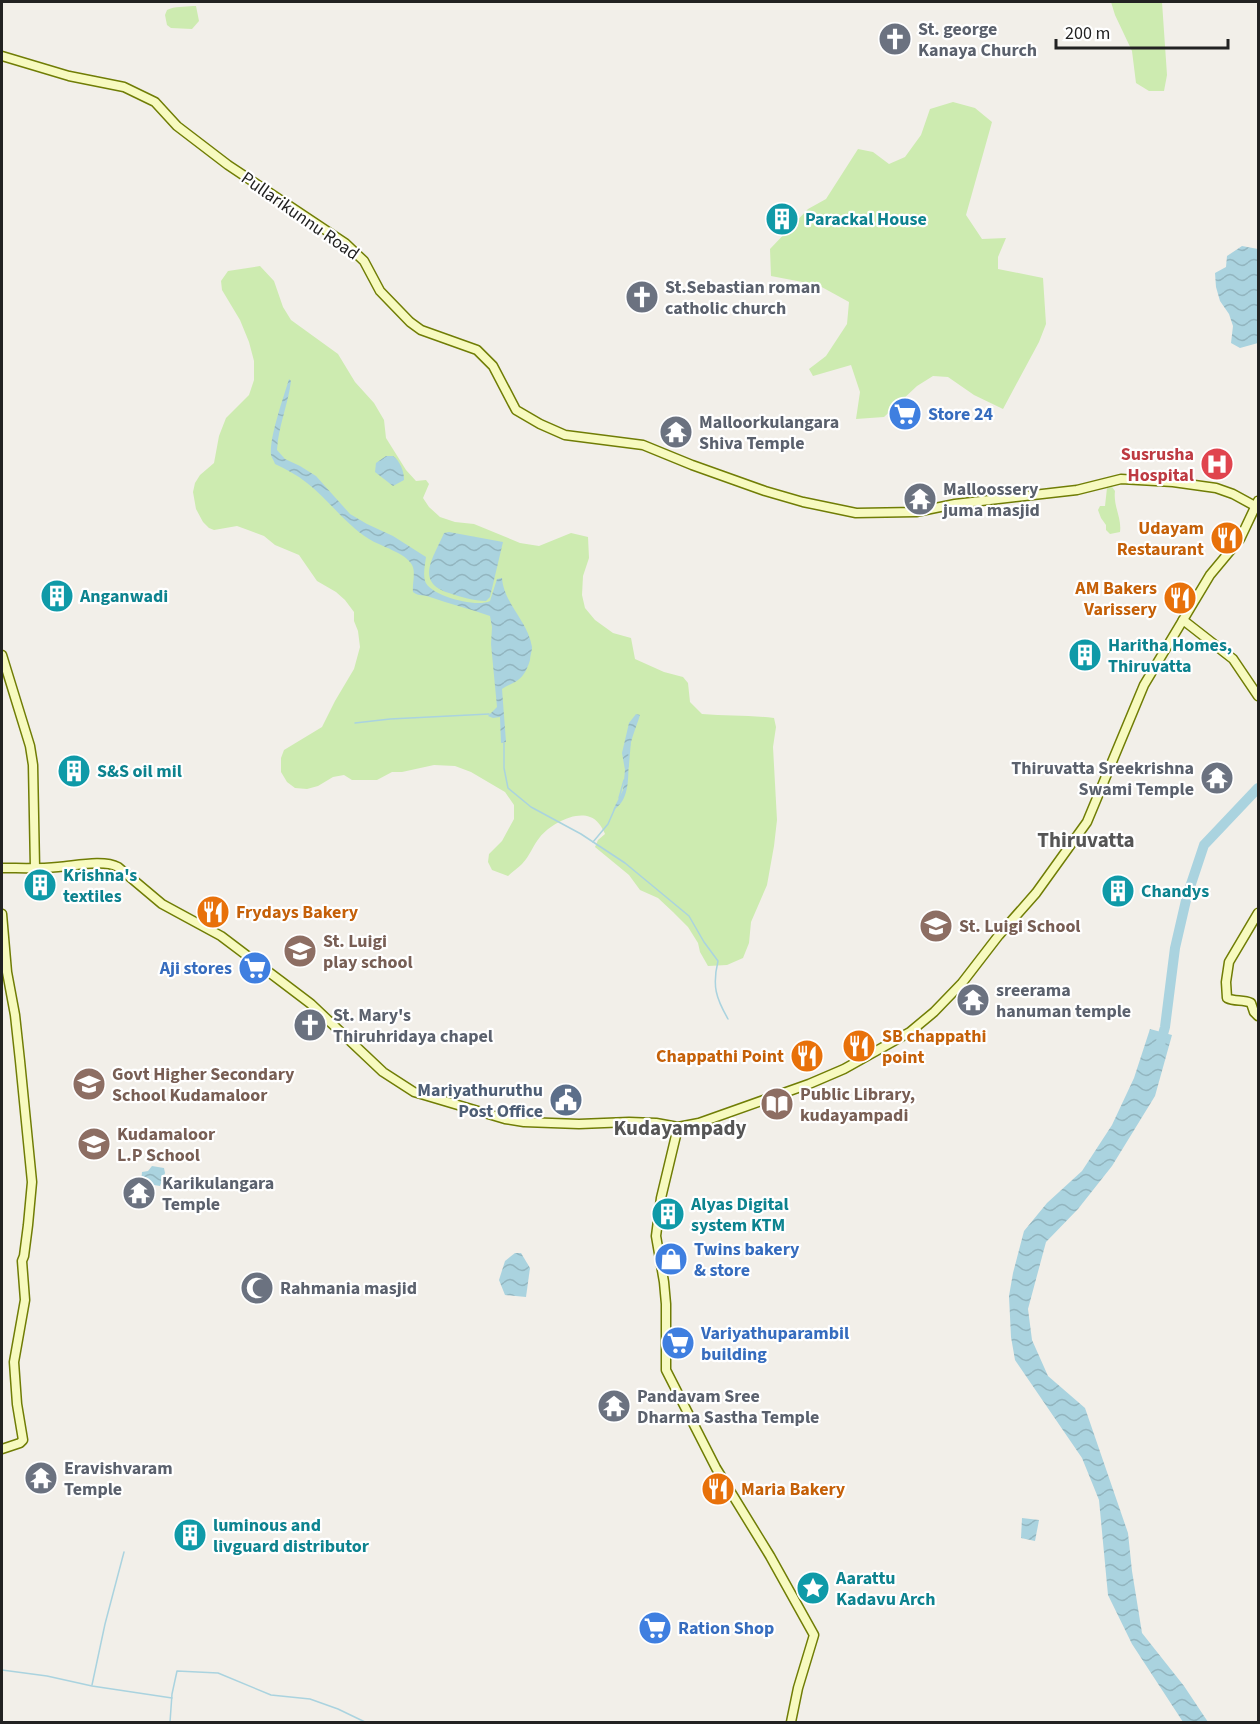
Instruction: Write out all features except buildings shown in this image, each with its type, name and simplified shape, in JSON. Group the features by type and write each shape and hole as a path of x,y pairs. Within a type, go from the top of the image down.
{"main road":[{"name":"Pullarikunnu Road","path":"2,56 69,76 124,87 155,102 177,126 205,148 268,193 345,243 364,261 380,291 410,322 421,330 477,350 493,366 516,410 565,435 643,445 765,491 856,513 916,512 955,504 1077,490 1121,479 1173,482 1216,488 1257,503"},
{"path":"2,868 113,864 121,868 162,904 221,936 282,981 311,1004 382,1071 414,1092 505,1119 524,1122 579,1124 629,1122 678,1126 699,1123 809,1084 844,1069 910,1032 934,1012 962,983 999,935 1036,893 1087,822 1140,694 1210,575 1240,538 1257,503"},
{"path":"1184,620 1233,659 1258,696"},
{"path":"2,655 32,756 35,868"},
{"path":"1258,913 1228,962 1226,992 1227,998 1233,1001 1245,1000 1251,1003 1258,1016"},
{"path":"2,914 32,1182 22,1261 25,1300 14,1362 23,1440 2,1449"},
{"path":"678,1126 661,1198 656,1236 666,1304 666,1370 716,1468 770,1556 814,1635 798,1688 791,1722"}],"green space":[{"path":"1111,2 1162,2 1167,75 1164,91 1149,91 1136,83 1132,51"},
{"path":"196,6 199,21 192,29 171,28 167,25 165,15 167,10"},
{"path":"953,102 975,108 992,122 966,215 982,239 1006,238 998,257 998,269 1043,278 1046,324 1039,342 1003,409 974,395 948,377 933,376 917,386 884,417 856,419 860,392 851,365 813,376 809,369 826,356 847,324 849,302 818,285 771,276 770,249 808,209 826,199 858,149 873,152 889,164 905,157 921,135 930,109"},
{"path":"260,266 274,281 283,307 291,320 338,354 355,382 374,403 384,420 386,438 406,470 416,481 426,480 429,484 423,498 440,517 455,522 474,524 520,543 539,546 571,533 588,537 589,558 583,576 582,595 585,608 595,620 613,633 631,638 635,659 664,672 683,677 688,683 690,702 702,714 774,718 776,727 773,747 777,820 774,846 767,885 751,922 749,943 743,958 727,965 708,966 688,927 658,898 640,890 629,875 595,847 598,840 605,834 599,824 590,817 577,816 563,820 544,832 525,861 508,876 492,870 488,862 489,854 502,841 514,819 514,805 505,792 471,772 455,766 434,765 392,772 377,780 352,780 344,775 333,777 318,786 307,789 295,788 287,782 281,772 281,758 284,750 322,727 354,669 360,647 354,612 336,592 317,581 299,555 275,545 264,536 237,526 214,530 209,528 196,509 193,492 195,483 200,475 214,463 219,436 226,418 249,395 254,380 254,361 249,342 240,320 222,290 221,281 228,271"},
{"path":"1112,487 1115,491 1120,532 1110,534 1098,510 1100,506 1105,506 1107,488"}],"water":[{"path":"1242,246 1258,249 1258,343 1240,348 1231,343 1233,326 1229,314 1220,301 1215,273 1226,267 1227,256"},
{"path":"289,379 291,381 290,390 277,450 285,459 316,476 350,514 393,536 426,557 425,581 444,596 465,602 484,603 490,601 497,579 502,578 507,596 526,629 532,647 524,674 502,689 506,742 501,743 500,717 488,716 497,707 490,616 413,592 414,571 409,561 399,553 360,533 307,483 275,464 271,455 272,438"},
{"path":"386,456 393,456 400,463 403,473 404,480 393,486 375,472 376,463"},
{"path":"444,533 503,542 490,597 486,601 472,600 449,593 432,582 429,576 432,560"},
{"path":"636,714 640,715 630,747 627,790 620,805 613,810 623,790 625,770 622,753 629,723"},
{"path":"1150,1029 1172,1035 1155,1096 1112,1166 1078,1209 1046,1242 1028,1309 1032,1340 1048,1376 1085,1408 1128,1533 1142,1633 1184,1686 1208,1722 1183,1722 1132,1644 1108,1595 1099,1500 1082,1458 1015,1360 1011,1337 1009,1296 1024,1231 1047,1203 1082,1171 1112,1125 1134,1078"},
{"path":"152,1166 164,1168 165,1173 160,1186 141,1183 142,1172 148,1171"},
{"path":"515,1253 521,1253 530,1268 526,1297 505,1295 499,1280 505,1261"},
{"path":"1022,1518 1039,1520 1035,1541 1021,1538"}],"waterway":[{"path":"355,723 489,714"},
{"path":"504,743 504,768 508,788 531,807 581,834 625,863 689,916 718,961 715,978 716,991 728,1019"},
{"path":"628,767 630,744"},
{"path":"619,798 624,780"},
{"path":"1160,1045 1165,1027 1175,948 1187,896 1204,845 1258,788"},
{"path":"593,842 608,824 615,808"},
{"path":"92,1685 124,1552"},
{"path":"2,1670 172,1698"},
{"path":"170,1722 172,1694 177,1671 218,1673 271,1695 310,1699 365,1722"}],"place":[{"name":"St. george Kanaya Church","path":"895,39"},
{"name":"Parackal House","path":"782,219"},
{"name":"St.Sebastian roman catholic church","path":"642,297"},
{"name":"Store 24","path":"905,414"},
{"name":"Malloorkulangara Shiva Temple","path":"676,432"},
{"name":"Susrusha Hospital","path":"1217,464"},
{"name":"Malloossery juma masjid","path":"920,499"},
{"name":"Udayam Restaurant","path":"1227,538"},
{"name":"Anganwadi","path":"57,596"},
{"name":"AM Bakers Varissery","path":"1180,598"},
{"name":"Haritha Homes, Thiruvatta","path":"1085,655"},
{"name":"S&S oil mil","path":"74,771"},
{"name":"Thiruvatta Sreekrishna Swami Temple","path":"1217,778"},
{"name":"Krishna's textiles","path":"40,885"},
{"name":"Chandys","path":"1118,891"},
{"name":"Frydays Bakery","path":"213,912"},
{"name":"St. Luigi School","path":"936,926"},
{"name":"St. Luigi play school","path":"300,951"},
{"name":"Aji stores","path":"255,968"},
{"name":"sreerama hanuman temple","path":"973,1000"},
{"name":"St. Mary's Thiruhridaya chapel","path":"310,1025"},
{"name":"SB chappathi point","path":"859,1046"},
{"name":"Chappathi Point","path":"807,1056"},
{"name":"Govt Higher Secondary School Kudamaloor","path":"89,1084"},
{"name":"Mariyathuruthu Post Office","path":"566,1100"},
{"name":"Public Library, kudayampadi","path":"777,1104"},
{"name":"Kudamaloor L.P School","path":"94,1144"},
{"name":"Karikulangara Temple","path":"139,1193"},
{"name":"Alyas Digital system KTM","path":"668,1214"},
{"name":"Twins bakery & store","path":"671,1259"},
{"name":"Rahmania masjid","path":"257,1288"},
{"name":"Variyathuparambil building","path":"678,1343"},
{"name":"Pandavam Sree Dharma Sastha Temple","path":"614,1406"},
{"name":"Eravishvaram Temple","path":"41,1478"},
{"name":"Maria Bakery","path":"718,1489"},
{"name":"luminous and livguard distributor","path":"190,1535"},
{"name":"Aarattu Kadavu Arch","path":"813,1588"},
{"name":"Ration Shop","path":"655,1628"}],"district":[{"name":"Thiruvatta","path":"1086,840"},
{"name":"Kudayampady","path":"680,1128"}]}
